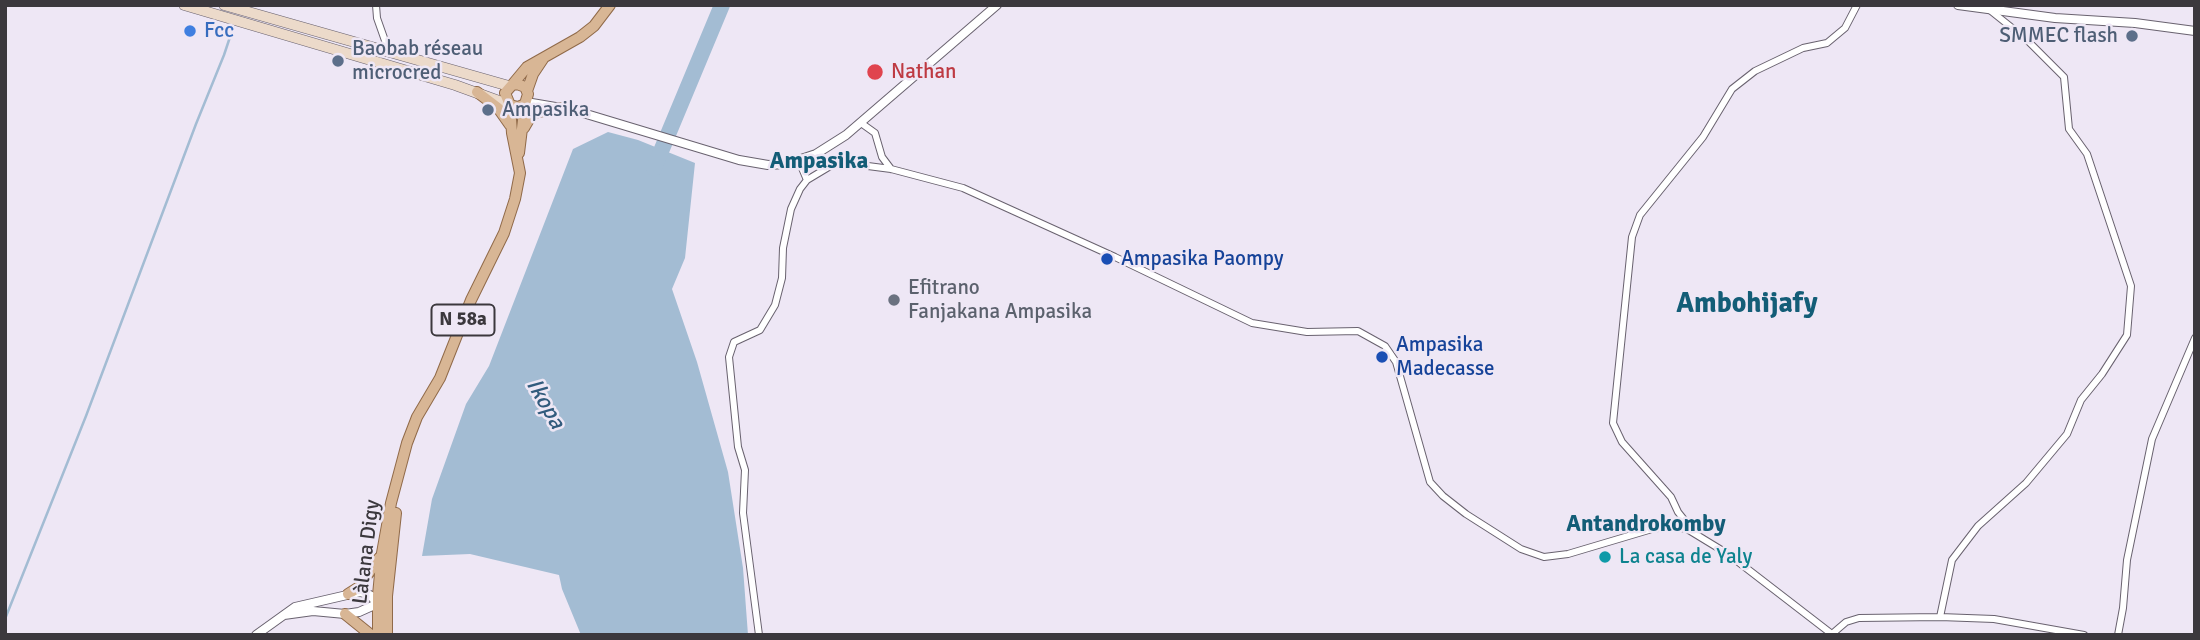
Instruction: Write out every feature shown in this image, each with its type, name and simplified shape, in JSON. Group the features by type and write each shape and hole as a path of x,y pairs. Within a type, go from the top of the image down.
{"main road":[{"path":"184,5 477,92 517,107 527,98 521,85 511,86 390,54 249,9 225,5"},
{"path":"510,105 505,97 527,67 580,37 594,26 610,5"},
{"name":"N 58a","path":"517,130 533,74 545,57"},
{"path":"477,92 498,108 517,130 537,112 568,109"},
{"name":"N 58a","path":"510,105 517,130"},
{"name":"Làlana Digy","path":"378,635 382,608 382,553 398,475 417,417 440,378 471,300 504,233 519,181 517,130"},
{"name":"Làlana Digy","path":"387,635 382,608 387,596 398,475"},
{"path":"348,594 366,579 382,553"},
{"path":"345,614 370,635"}],"street":[{"path":"376,5 377,18 390,54"},
{"path":"527,98 723,155 768,165 799,161 830,146 861,123 997,5"},
{"path":"1857,5 1845,28 1827,43 1803,48 1755,71 1732,89 1703,136 1640,215 1632,237 1613,423 1622,442 1671,497 1678,512 1695,532 1832,634 1846,622 1859,618 1940,617 1994,619 2084,635"},
{"path":"1958,5 2054,18 2135,23 2195,31"},
{"path":"1940,617 1952,561 1978,526 2026,483 2067,434 2081,400 2102,374 2127,335 2131,286 2087,154 2069,128 2064,77 2026,38 1989,9"},
{"path":"861,123 874,133 882,157 891,169"},
{"path":"799,161 807,180"},
{"path":"760,635 743,513 745,470 738,447 729,357 734,342 760,330 775,305 782,278 783,248 791,209 807,180 837,162 891,169 963,188 1252,323 1307,332 1358,331 1385,346 1396,362 1406,392 1430,482 1466,514 1521,549 1544,557 1568,554 1670,526 1695,532"},
{"path":"2118,635 2127,560 2152,439 2195,338"},
{"path":"256,635 295,607 348,594 360,592 370,595 382,608"},
{"path":"284,615 313,611 345,614 382,608"}],"water":[{"path":"608,132 638,140 695,163 685,258 672,289 697,362 728,472 743,568 748,635 581,635 559,575 470,554 422,556 432,499 466,404 489,366 573,149"}],"waterway":[{"name":"Ikopa","path":"654,168 722,5"},
{"path":"5,619 86,416 235,22"}],"place":[{"name":"Fcc","path":"190,31"},
{"name":"SMMEC flash","path":"2132,36"},
{"name":"Baobab réseau microcred","path":"338,61"},
{"name":"Nathan","path":"875,72"},
{"name":"Ampasika","path":"488,110"},
{"name":"Ampasika Paompy","path":"1107,259"},
{"name":"Efitrano Fanjakana Ampasika","path":"894,300"},
{"name":"Ampasika Madecasse","path":"1382,357"},
{"name":"La casa de Yaly","path":"1605,557"}],"district":[{"name":"Ampasika","path":"819,162"},
{"name":"Ambohijafy","path":"1747,305"},
{"name":"Antandrokomby","path":"1646,525"}]}
